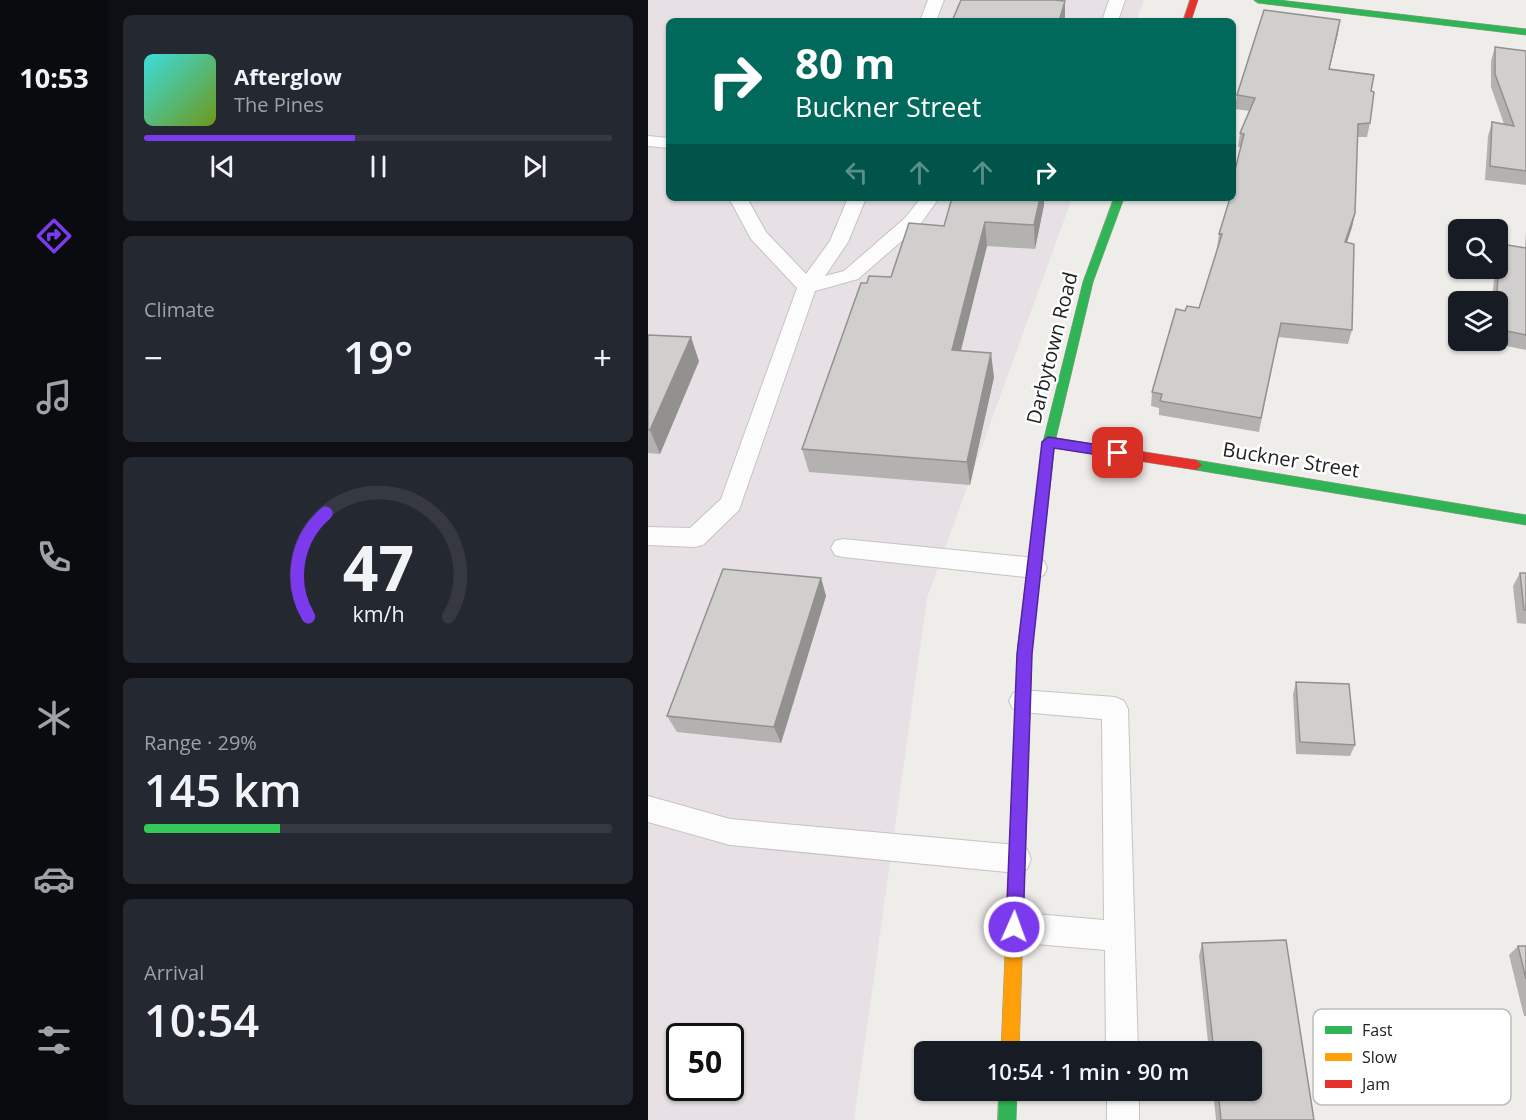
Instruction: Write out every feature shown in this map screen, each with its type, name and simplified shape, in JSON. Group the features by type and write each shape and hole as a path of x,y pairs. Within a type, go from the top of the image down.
{"main road":[{"path":"1188,18 1194,0"},
{"path":"1257,0 1526,32"},
{"name":"Darbytown Road","path":"1010,1041 1024,654 1048,442 1088,282 1118,201"},
{"name":"Buckner Street","path":"1048,442 1328,485 1526,520"},
{"path":"1007,1120 1008,1101"}],"lane":[{"path":"929,18 936,0"},
{"path":"1111,18 1116,0"},
{"path":"648,141 666,143"},
{"path":"740,201 758,235 807,287"},
{"path":"648,536 695,538 731,504 807,287 839,242 856,201"},
{"path":"807,287 851,275 912,222 928,201"},
{"path":"843,548 1035,568"},
{"path":"1023,701 1115,709 1122,1041"},
{"path":"648,809 730,832 1017,859"},
{"path":"1014,927 1119,936"},
{"path":"1123,1101 1123,1120"}],"shaded area":[{"path":"648,0 1144,0 1137,18 666,18 666,201 1071,201 927,598 854,1120 648,1120"}],"building":[{"path":"961,0 1065,1 1060,18 953,18"},
{"path":"1264,10 1340,20 1329,69 1374,75 1370,123 1358,124 1355,213 1345,242 1354,244 1352,330 1281,323 1261,418 1160,401 1162,394 1152,392 1176,309 1185,311 1187,306 1199,308 1222,234 1219,234 1229,201 1236,201 1236,166 1244,134 1240,133 1255,98 1237,95"},
{"path":"1495,47 1526,51 1526,171 1490,166 1492,122 1514,126 1495,74"},
{"path":"951,201 1039,201 1034,225 985,222 952,350 991,353 967,462 802,449 861,283 867,283 869,276 891,277 909,223 944,226"},
{"path":"1508,245 1526,248 1526,335 1508,331 1508,291 1497,291 1498,279 1508,279"},
{"path":"648,335 691,337 650,430 648,430"},
{"path":"723,569 821,578 774,727 667,716"},
{"path":"1520,573 1526,573 1526,610 1524,610"},
{"path":"1296,682 1349,684 1355,745 1300,742"},
{"path":"1286,940 1314,1120 1221,1120 1219,1101 1262,1101 1262,1041 1213,1041 1202,943"},
{"path":"1518,946 1526,946 1526,979"}],"traffic: fast":[{"path":"1258,0 1526,32"},
{"path":"1025,645 1049,442 1088,282 1118,201"},
{"path":"1196,465 1526,520"},
{"path":"1007,1120 1008,1101"}],"traffic: slow":[{"path":"1010,1041 1025,645"}],"traffic: jam":[{"path":"1188,18 1194,0"},
{"path":"1049,442 1196,465"}],"route":[{"path":"1014,927 1024,654 1048,442 1118,453"}]}
